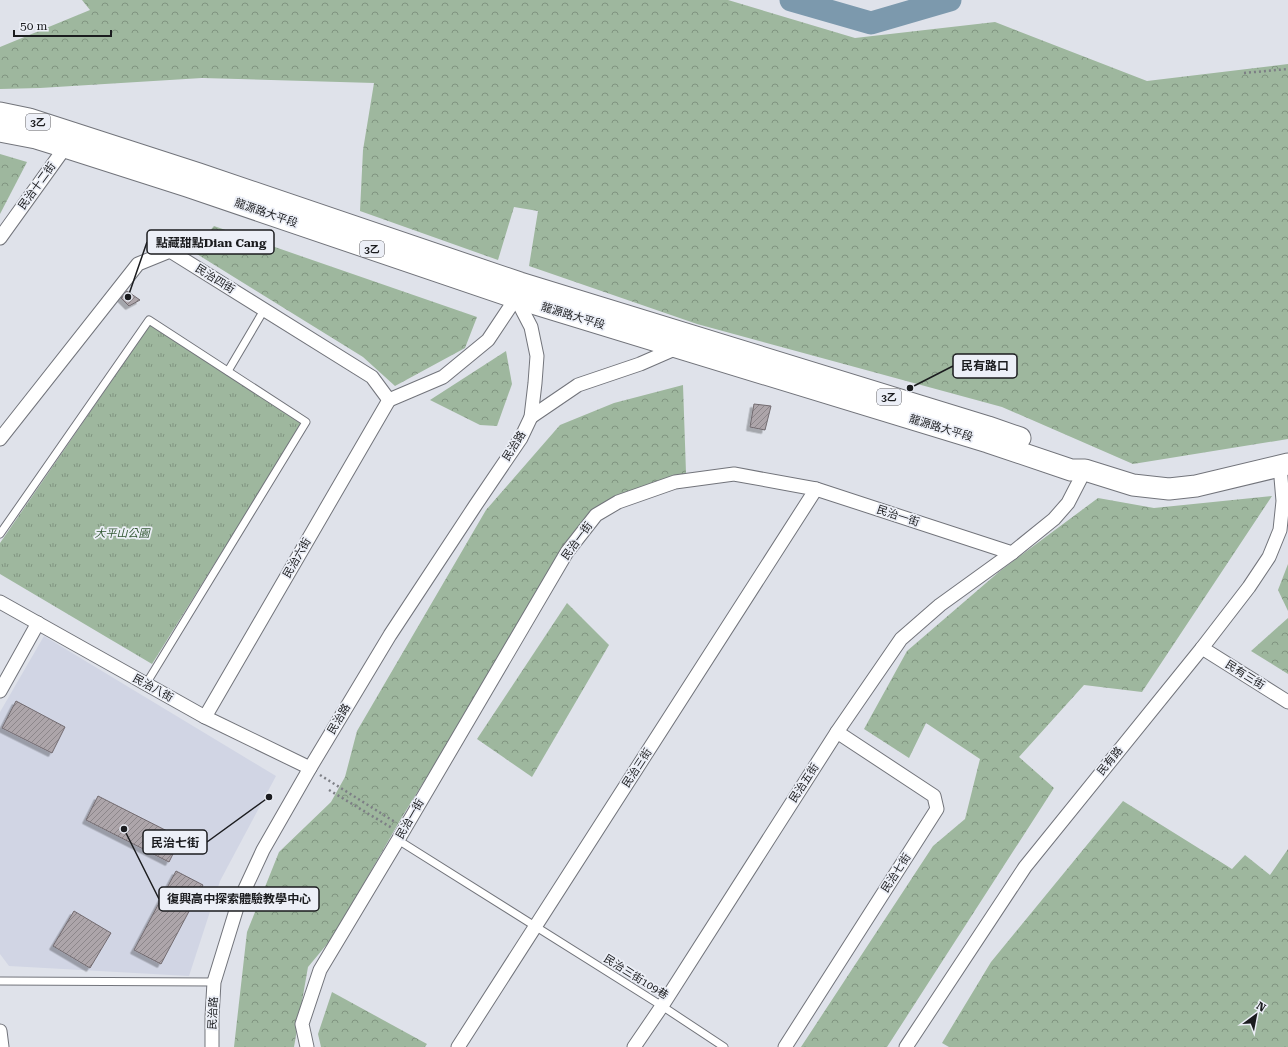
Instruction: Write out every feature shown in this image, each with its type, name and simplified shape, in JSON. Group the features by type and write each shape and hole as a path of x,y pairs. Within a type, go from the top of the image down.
{"main road":[{"name":"3乙","path":"0,113 29,119 70,140"},
{"name":"3乙","path":"0,131 36,138 70,140"},
{"name":"龍源路大平段","path":"70,140 199,174 518,290 682,341 988,427 1079,458 1086,470 1133,485 1169,489 1196,486 1284,465"}],"street":[{"name":"民治十二街","path":"0,238 70,140"},
{"name":"民治四街","path":"0,439 138,264 170,251 372,378 389,400"},
{"path":"389,400 443,377 488,340 518,290"},
{"path":"518,290 531,327 536,356 535,383 531,417"},
{"path":"531,417 578,385 640,364 682,341"},
{"name":"民治六街","path":"205,717 389,400"},
{"name":"民治路","path":"212,1047 214,982 238,904 263,850 310,768 390,635 521,438 531,417"},
{"name":"民有路","path":"908,1046 1025,867 1202,648 1249,587 1269,557 1280,530 1283,501 1284,465"},
{"path":"1012,553 1054,519 1068,503 1086,470"},
{"name":"民治一街","path":"307,1047 302,1024 320,970 395,834 567,552 596,515 618,502 674,482 734,474 816,489 1012,553"},
{"name":"民治三街","path":"458,1047 816,489"},
{"name":"民治五街","path":"634,1047 662,1006 837,732 901,638 940,604 1012,553"},
{"name":"民治八街","path":"0,602 205,717 310,768"},
{"path":"0,691 38,624"},
{"name":"民有三街","path":"1202,648 1288,702"},
{"name":"民治七街","path":"785,1047 937,809 934,796 837,732"},
{"path":"0,1031 2,1047"}],"lane":[{"path":"228,371 264,310"},
{"path":"0,534 149,320 306,422 146,684"},
{"name":"民治三街109巷","path":"395,834 536,927 662,1006 724,1047"},
{"path":"0,981 214,982"}],"path":[{"path":"1244,73 1288,69"},
{"path":"310,768 395,822"},
{"path":"329,790 395,834"}],"shaded area":[{"path":"44,636 276,776 220,881 189,976 9,966 0,954 0,712"}],"green space":[{"path":"82,0 728,0 855,38 995,22 1147,81 1288,64 1288,439 1133,464 1002,407 697,324 529,266 538,211 514,207 498,260 360,211 363,150 374,83 202,78 0,89 0,47 90,10"},
{"path":"0,154 27,162 0,214"},
{"path":"214,226 477,317 465,348 395,386 363,357 192,251"},
{"name":"大平山公園","path":"150,325 303,422 152,664 0,574 0,543"},
{"path":"506,351 512,384 497,426 480,425 430,400"},
{"path":"683,385 686,473 604,506 514,636 402,817 333,937 308,967 294,1047 234,1047 247,932 279,852 331,802 345,777 357,731 486,510 560,425 614,403"},
{"path":"1272,496 1142,692 1084,685 1019,757 1054,788 887,1047 801,1047 933,846 965,819 980,759 926,723 909,758 864,729 907,651 1000,571 1098,498 1154,508"},
{"path":"1288,564 1288,611 1278,590"},
{"path":"567,603 609,645 532,777 477,739"},
{"path":"1288,618 1288,674 1251,651"},
{"path":"1123,801 1232,869 1245,855 1270,875 1288,849 1288,1047 949,1047 942,1043 991,962"},
{"path":"332,992 427,1044 425,1047 321,1047 318,1034"}],"building":[{"path":"127,291 140,300 129,306 121,298"},
{"path":"754,404 771,406 765,430 750,427"},
{"path":"16,701 65,727 52,753 2,728"},
{"path":"98,796 181,838 169,862 86,820"},
{"path":"176,871 203,885 161,964 134,950"},
{"path":"74,911 111,933 90,968 53,946"}],"waterway":[{"path":"791,0 871,23 950,0"}],"place":[{"name":"點藏甜點Dian Cang","path":"128,297"},
{"name":"民有路口","path":"910,388"},
{"name":"民治七街","path":"269,797"},
{"name":"復興高中探索體驗教學中心","path":"124,829"}]}
